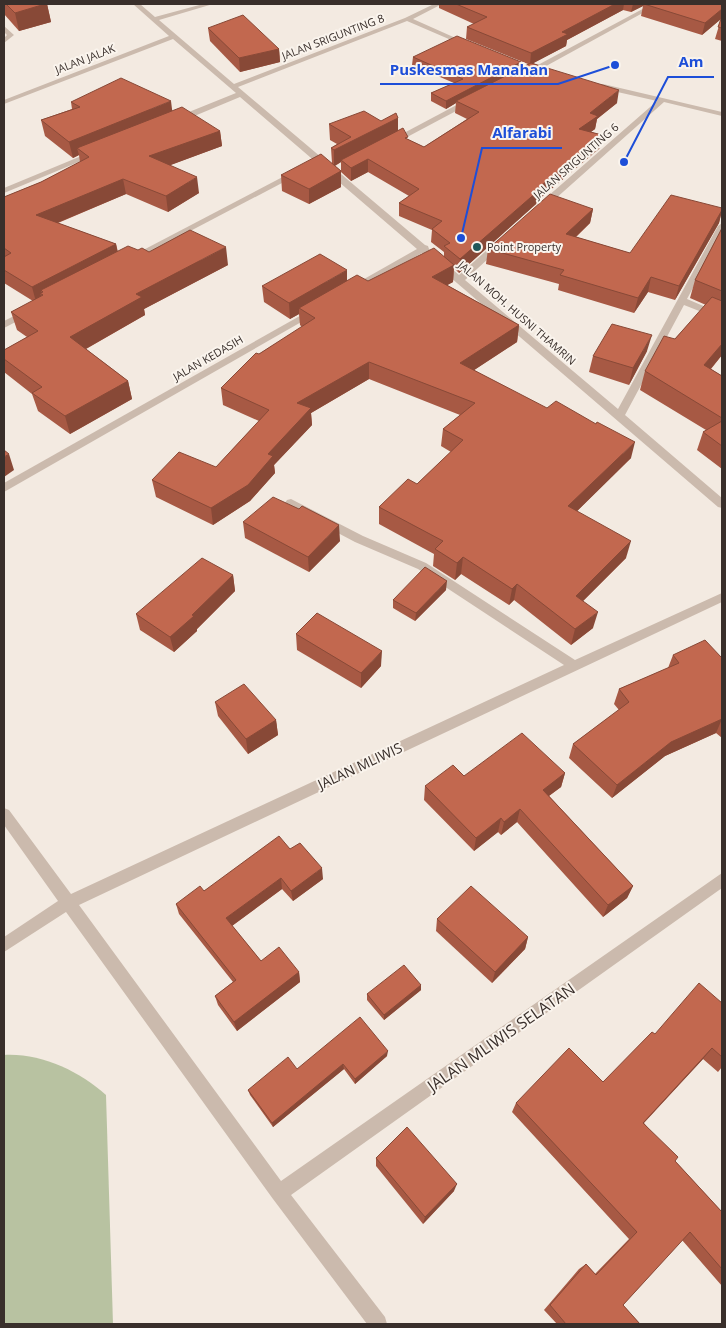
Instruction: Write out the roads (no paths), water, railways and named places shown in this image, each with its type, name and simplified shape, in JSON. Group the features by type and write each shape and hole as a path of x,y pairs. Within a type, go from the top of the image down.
{"street":[{"name":"JALAN MOH. HUSNI THAMRIN","path":"136,4 320,160 338,169 460,279 722,504"},
{"path":"154,19 210,4"},
{"name":"JALAN SRIGUNTING 8","path":"233,87 407,19 439,4"},
{"path":"515,79 529,68 656,4"},
{"path":"407,19 473,48"},
{"path":"4,28 11,35 4,41"},
{"name":"JALAN JALAK","path":"4,102 174,36"},
{"path":"529,68 542,72"},
{"path":"597,85 722,114"},
{"path":"168,124 241,94"},
{"path":"385,145 480,96"},
{"name":"JALAN SRIGUNTING 6","path":"534,213 662,100"},
{"path":"4,192 104,150"},
{"path":"311,165 320,160"},
{"path":"127,261 302,170"},
{"path":"619,416 722,226"},
{"path":"460,279 505,239"},
{"path":"347,292 425,248"},
{"path":"681,300 722,316"},
{"path":"4,324 39,306"},
{"name":"JALAN KEDASIH","path":"4,488 322,307"},
{"path":"290,503 359,539 422,566 575,666"},
{"name":"JALAN MLIWIS","path":"4,944 69,902 722,597"},
{"path":"4,814 279,1193 378,1324"},
{"name":"JALAN MLIWIS SELATAN","path":"279,1193 722,880"}],"place":[{"name":"Puskesmas Manahan","path":"615,65"},
{"name":"Am","path":"624,162"},
{"name":"Alfarabi","path":"461,238"},
{"name":"Point Property","path":"477,247"}]}
